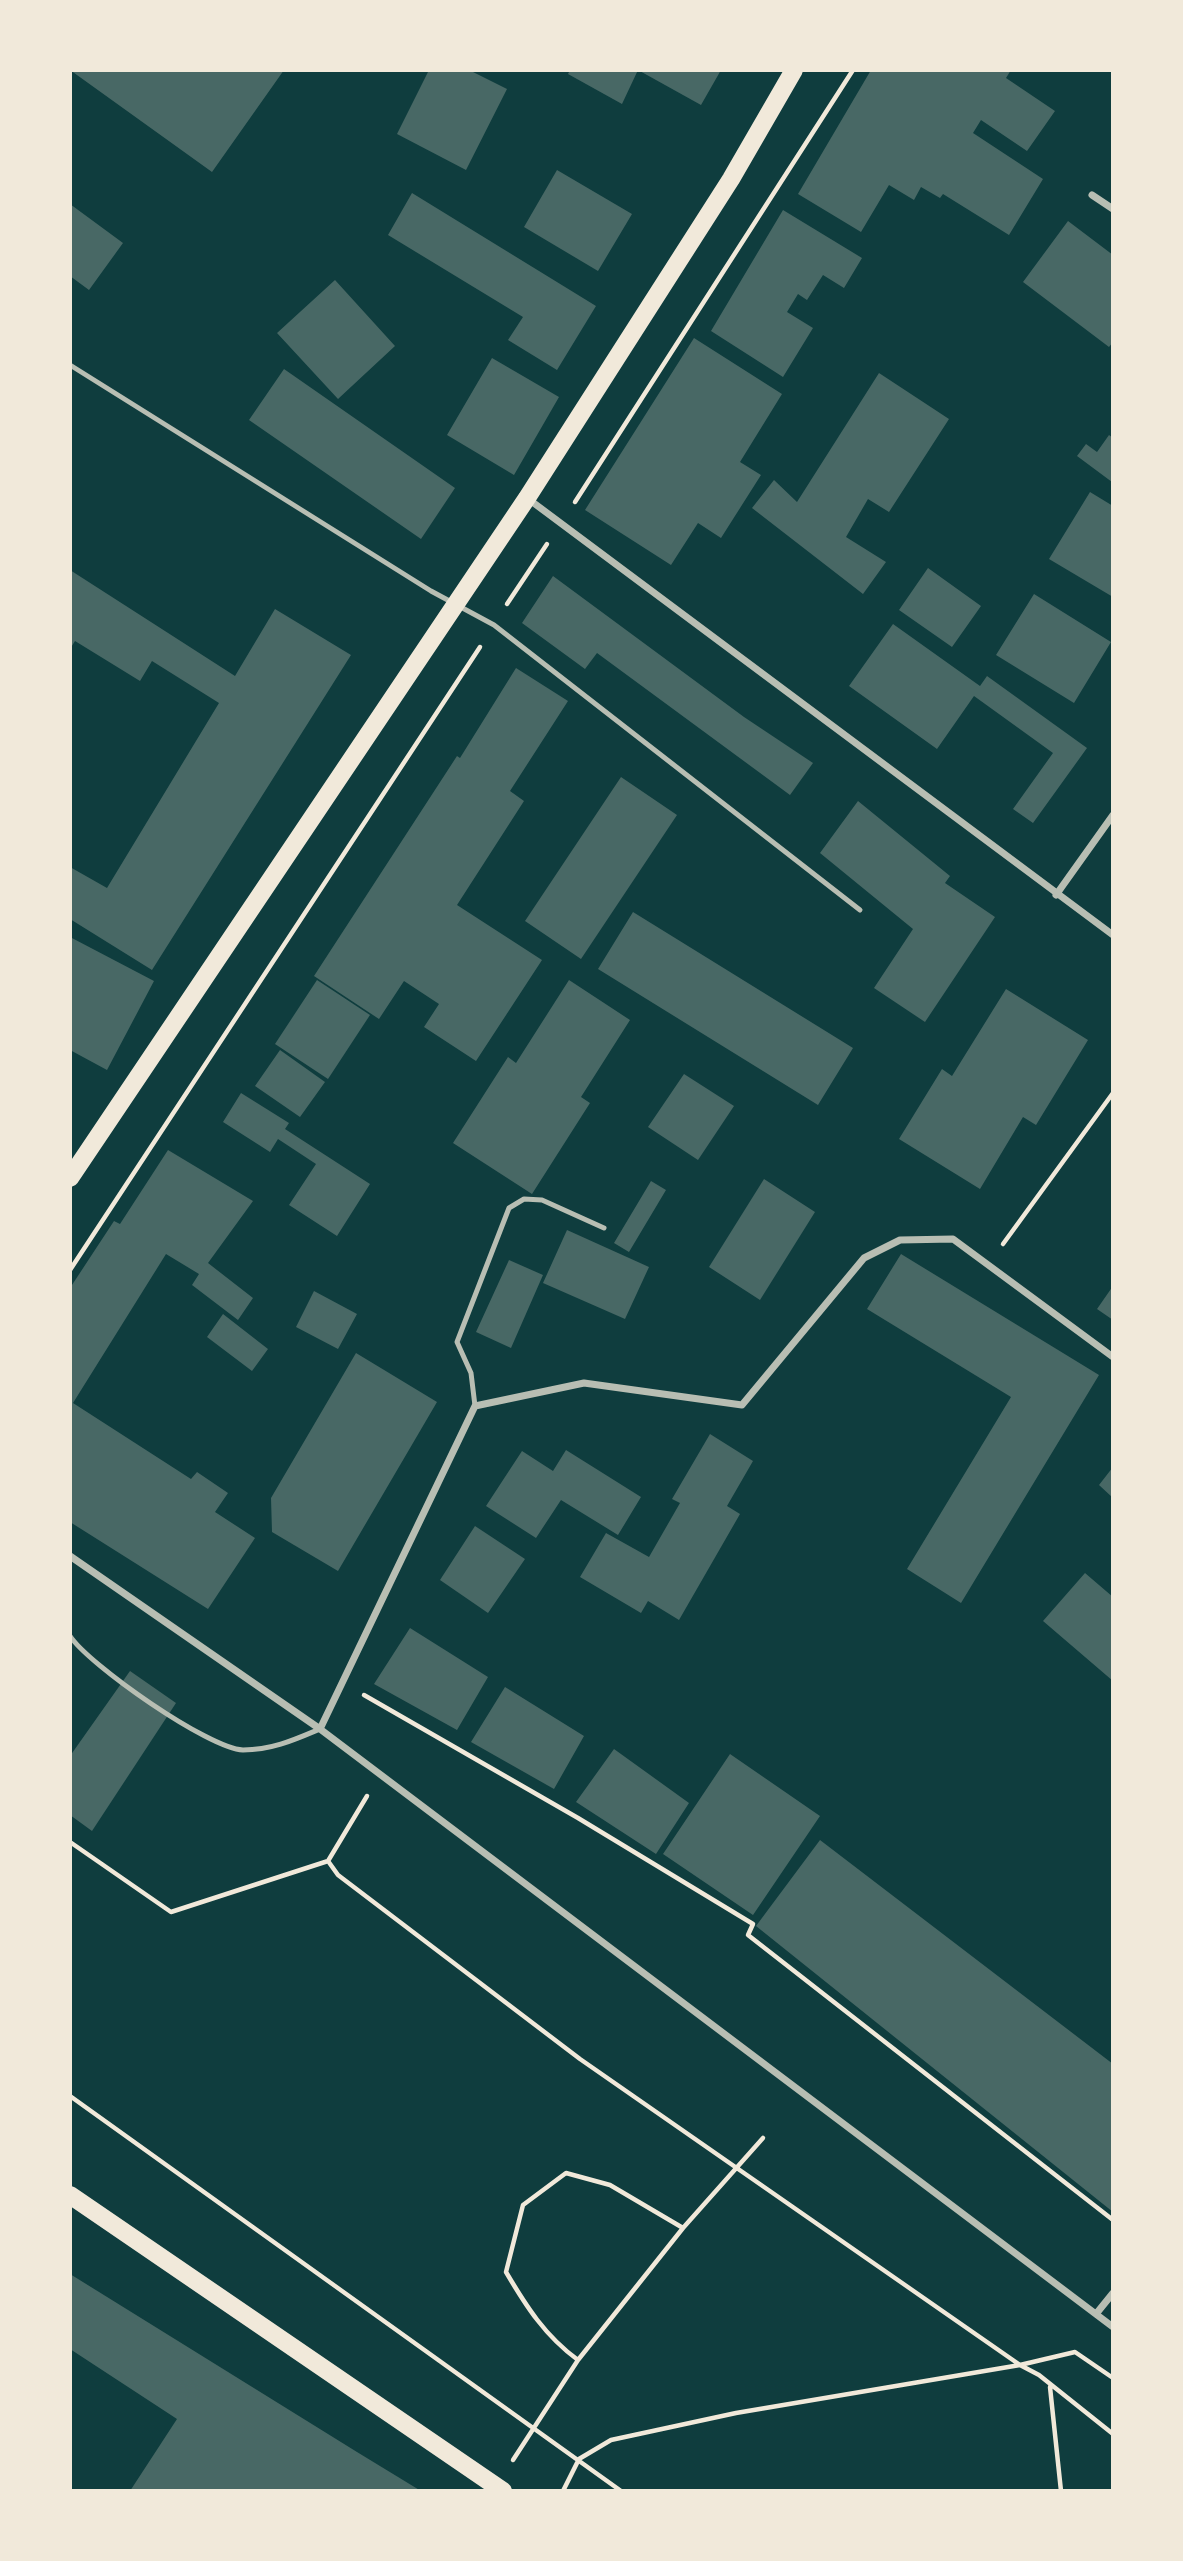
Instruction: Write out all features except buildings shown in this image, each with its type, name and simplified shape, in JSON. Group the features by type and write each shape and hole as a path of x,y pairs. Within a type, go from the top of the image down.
{"main road":[{"path":"70,1178 527,498 731,179 794,70"},
{"path":"70,2195 503,2491"}],"street":[{"path":"1092,195 1113,209"},
{"path":"527,498 1113,935"},
{"path":"1056,895 1113,815"},
{"path":"320,1729 475,1406 584,1383 742,1405 864,1258 900,1240 953,1239 1113,1357"},
{"path":"70,1556 320,1729 1113,2327"},
{"path":"1096,2315 1113,2293"}],"lane":[{"path":"70,365 455,605 494,625 860,910"},
{"path":"475,1406 471,1373 457,1342 509,1208 524,1199 542,1200 604,1228"},
{"path":"70,1636 114,1676 196,1734 240,1750 277,1748 320,1729"}],"path":[{"path":"70,1270 561,523 853,70"},
{"path":"988,1265 1113,1093"},
{"path":"342,1683 578,1818 753,1924 748,1935 1113,2220"},
{"path":"70,1842 171,1912 328,1861 382,1775"},
{"path":"328,1861 338,1875 580,2059 1020,2365 1039,2375 1050,2387 1113,2434"},
{"path":"70,2096 621,2491"},
{"path":"506,2469 536,2428 578,2360 683,2228 764,2138"},
{"path":"578,2360 555,2343 527,2308 506,2272 523,2205 566,2173 610,2185 683,2228"},
{"path":"563,2491 579,2459 611,2440 737,2413 1020,2365 1075,2352 1113,2378"},
{"path":"1050,2387 1060,2491"}]}
